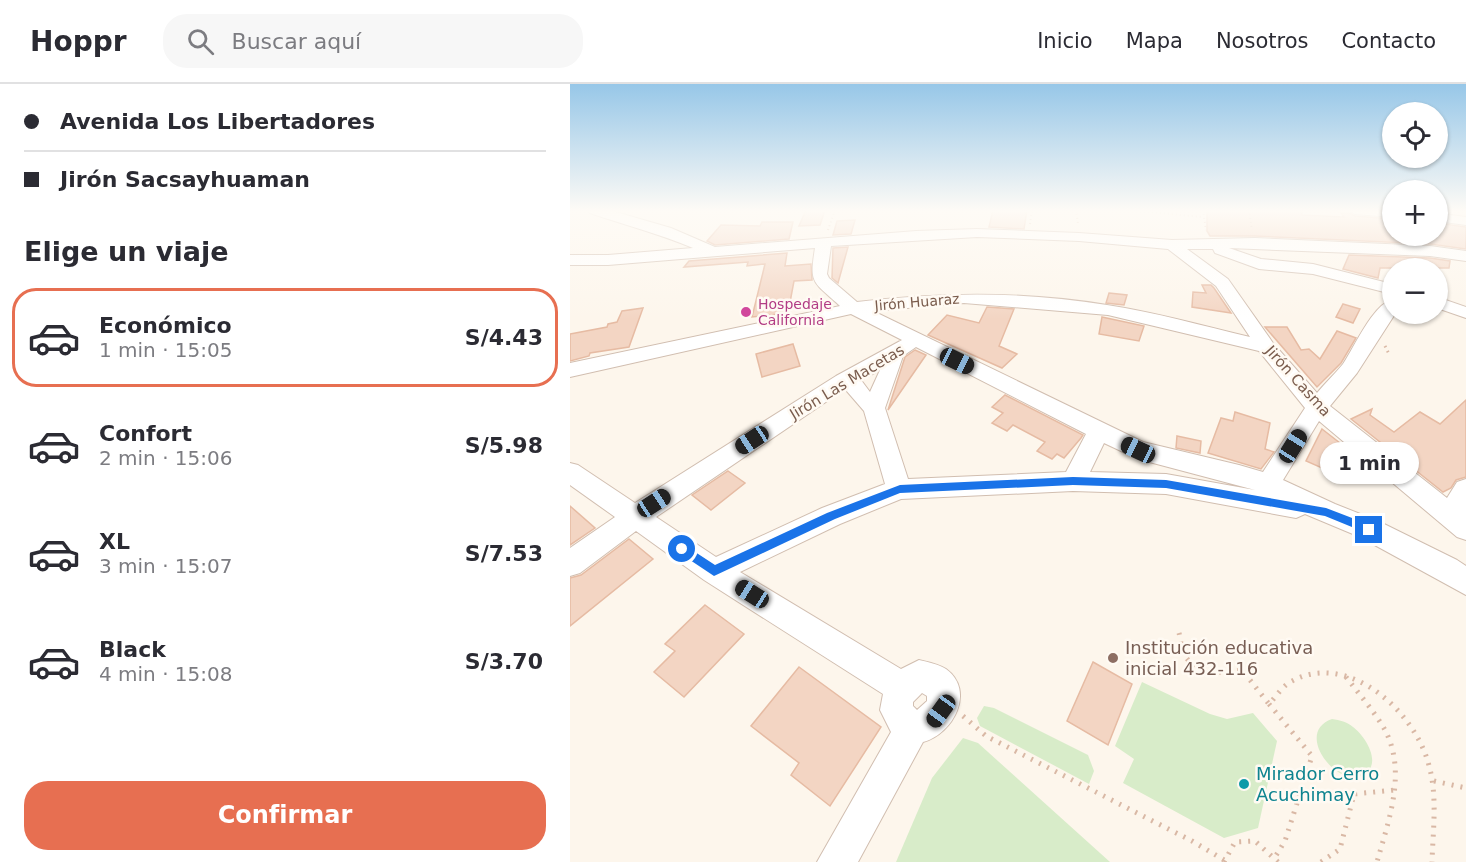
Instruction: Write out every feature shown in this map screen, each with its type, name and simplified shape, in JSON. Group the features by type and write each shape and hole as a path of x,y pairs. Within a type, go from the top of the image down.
{"street":[{"path":"701,246 714,252"},
{"path":"570,260 608,260 777,246"},
{"path":"823,246 819,274 821,280 853,308 914,340 1138,450 1239,474 1268,484 1369,530 1447,569 1466,582"},
{"name":"Jirón Casma","path":"1174,246 1222,283 1266,347 1317,407 1458,522"},
{"path":"1212,246 1259,264 1313,269 1382,286"},
{"path":"1292,246 1430,250 1466,256"},
{"path":"1425,258 1430,250"},
{"name":"Jirón Huaraz","path":"570,370 853,308 919,300 964,298 1045,303 1119,312 1266,347"},
{"path":"1448,306 1466,313"},
{"path":"1268,484 1317,407 1350,368 1382,318"},
{"name":"Jirón Las Macetas","path":"570,564 635,516 850,377 894,355 914,340"},
{"path":"874,408 894,355"},
{"path":"850,377 856,391 874,408 900,489"},
{"path":"1073,481 1099,432"},
{"path":"570,472 714,571 902,688"},
{"path":"714,571 831,516 900,489 1073,481 1166,484 1326,512"},
{"path":"1458,522 1466,489"},
{"path":"919,676 937,681 942,689 944,700 941,711 933,721 923,726 913,726 902,720 897,708 898,694 902,688 910,680 919,676"},
{"path":"837,862 913,726"}],"path":[{"path":"944,700 986,736 1192,841 1224,861 1235,842 1255,842 1276,859 1285,841 1312,756 1242,670 1215,674 1192,663 1184,654 1179,633"},
{"path":"1269,704 1291,682 1313,674 1345,676 1375,691 1398,709 1415,730 1434,781 1432,862"},
{"path":"1345,676 1389,738 1397,766 1395,789 1377,862"},
{"path":"1434,781 1466,788"},
{"path":"1321,862 1340,849 1354,794 1395,789"}],"green space":[{"path":"1142,682 1210,714 1227,719 1253,713 1277,741 1258,828 1224,838 1123,783 1134,759 1115,746"},
{"path":"984,706 994,708 1088,755 1094,771 1089,784 980,726 977,718"},
{"path":"1332,719 1351,725 1367,743 1372,763 1365,774 1355,777 1344,775 1324,758 1318,747 1317,736 1321,726"},
{"path":"963,738 978,743 1110,862 896,862 932,778"}],"building":[{"path":"1447,246 1466,246 1466,249"},
{"path":"848,247 838,283 832,278 833,248"},
{"path":"787,253 785,266 811,264 812,280 794,281 788,313 752,317 765,264 747,266 748,262 684,267 689,261"},
{"path":"1349,255 1430,258 1382,258 1382,268 1380,268 1378,278 1343,269"},
{"path":"1202,285 1211,285 1231,313 1192,307 1193,292 1206,293"},
{"path":"1109,293 1127,295 1124,305 1106,303"},
{"path":"1343,304 1360,309 1353,323 1336,317"},
{"path":"987,307 1014,309 999,346 1017,354 1002,368 928,335 947,315 979,323"},
{"path":"643,308 629,347 590,353 589,356 570,361 570,334 607,327 608,324 617,322 622,311"},
{"path":"1102,317 1144,326 1139,341 1099,334"},
{"path":"1265,327 1287,327 1301,350 1309,349 1320,359 1337,331 1356,338 1341,363 1317,387"},
{"path":"793,344 800,366 762,377 756,354"},
{"path":"915,350 926,355 888,410 905,357"},
{"path":"1005,395 1083,435 1064,458 1057,454 1052,459 1037,451 1045,442 1013,425 1007,431 992,423 1003,413 992,407"},
{"path":"1466,400 1466,477 1456,480 1451,488 1443,492 1351,419 1372,409 1370,415 1394,432 1420,412 1440,424"},
{"path":"1235,412 1270,423 1265,449 1274,452 1261,469 1208,453 1221,418 1233,421"},
{"path":"1322,429 1354,454 1351,462 1345,459 1338,475 1306,461"},
{"path":"1177,436 1201,441 1200,453 1176,448"},
{"path":"728,471 745,483 711,510 692,495"},
{"path":"570,506 595,528 570,545"},
{"path":"629,539 653,559 570,626 570,578 581,575"},
{"path":"705,605 744,634 684,697 654,672 675,651 665,644"},
{"path":"1093,662 1132,684 1108,745 1067,721"},
{"path":"799,667 881,727 830,806 791,775 799,763 751,726"}],"place":[{"name":"Hospedaje California","path":"746,312"},
{"name":"Institución educativa inicial 432-116","path":"1113,658"},
{"name":"Mirador Cerro Acuchimay","path":"1244,784"}],"route":[{"path":"682,549 714,571 831,516 900,489 1073,481 1166,484 1326,512 1369,530"}]}
